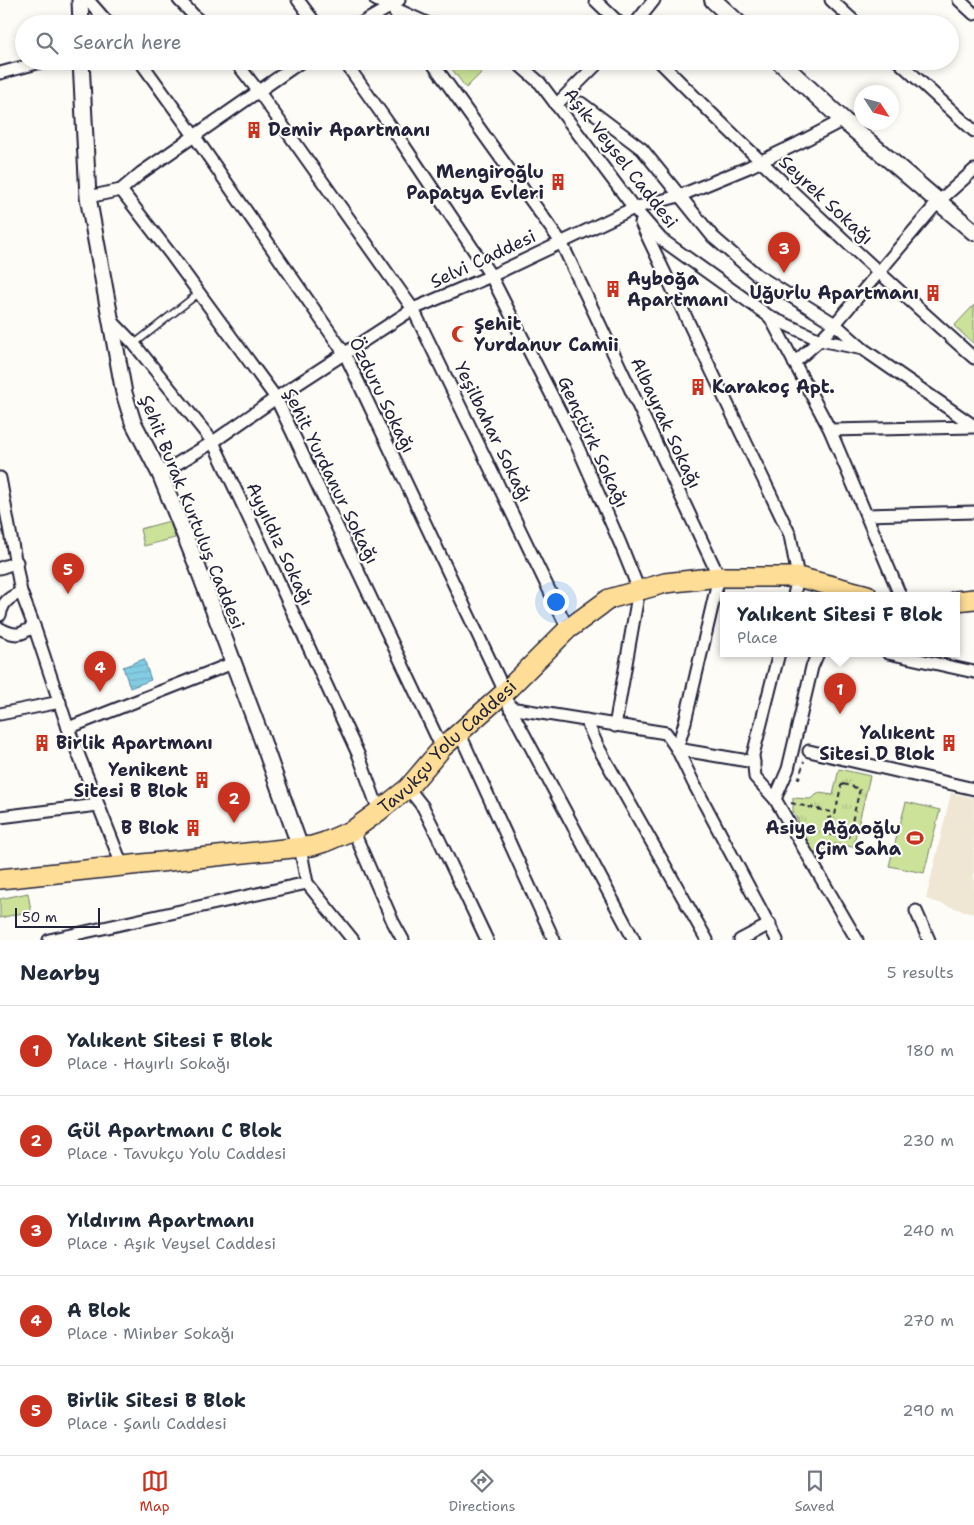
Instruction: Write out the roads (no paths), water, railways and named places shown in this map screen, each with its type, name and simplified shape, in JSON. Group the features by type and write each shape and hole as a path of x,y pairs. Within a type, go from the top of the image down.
{"main road":[{"path":"713,0 729,15"},
{"path":"789,70 842,120 974,232"},
{"path":"938,202 974,242"},
{"name":"Tavukçu Yolu Caddesi","path":"0,879 312,846 353,830 408,788 442,748 459,732 507,700 568,629 609,599 665,583 719,577 798,577 855,592"},
{"path":"960,601 974,599"}],"street":[{"path":"80,0 81,15"},
{"path":"88,0 101,15"},
{"path":"179,0 193,15"},
{"path":"298,0 309,15"},
{"path":"376,0 395,3 414,15"},
{"path":"594,0 610,15"},
{"path":"642,15 654,0"},
{"path":"831,0 847,15"},
{"path":"959,0 974,14"},
{"path":"375,15 395,3"},
{"path":"395,3 400,15"},
{"path":"0,61 2,73 15,69"},
{"name":"Şehit Burak Kurtuluş Caddesi","path":"82,70 88,197 124,393 133,422 160,474 196,563 300,847"},
{"name":"Özduru Sokağı","path":"147,70 345,354 507,700 634,940"},
{"name":"Yeşilbahar Sokağı","path":"242,70 413,309 568,629"},
{"path":"88,197 120,190 141,173 290,70"},
{"name":"Gençtürk Sokağı","path":"350,70 401,141 491,276 576,443 639,590"},
{"name":"Albayrak Sokağı","path":"437,70 561,242 719,577"},
{"name":"Aşık Veysel Caddesi","path":"525,70 540,83 660,240 770,317 820,340 863,349"},
{"path":"556,105 591,70"},
{"name":"Seyrek Sokağı","path":"668,70 760,162 974,358"},
{"path":"908,70 974,131"},
{"name":"Aşık Veysel Caddesi","path":"581,103 642,149 713,237 756,275 835,324 863,349 974,426"},
{"name":"Selvi Caddesi","path":"160,474 212,442 413,309 491,276 634,208 679,196 760,162 842,120"},
{"path":"794,363 835,324 938,202 974,170"},
{"name":"Şehit Yurdanur Sokağı","path":"120,190 172,256 276,398 442,748"},
{"path":"634,208 790,535 798,577 795,592"},
{"path":"770,317 830,430 899,592"},
{"name":"Ayyıldız Sokağı","path":"109,318 134,344 212,442 359,756 379,811"},
{"path":"830,430 974,426"},
{"path":"0,478 17,562 21,592 68,728 122,865"},
{"path":"866,515 974,512"},
{"path":"0,568 17,562"},
{"path":"677,749 719,577"},
{"path":"615,726 639,590"},
{"path":"0,615 8,598 21,592"},
{"path":"0,629 16,635 24,633 34,626"},
{"path":"778,657 753,755 755,777 775,799 858,940"},
{"path":"775,799 788,770 812,667 816,657"},
{"path":"906,657 974,672"},
{"path":"68,728 234,663"},
{"path":"507,700 586,720 666,733 677,749 777,940"},
{"path":"0,714 60,702"},
{"path":"586,720 598,747 707,940"},
{"path":"459,732 554,940"},
{"path":"677,749 754,762"},
{"path":"809,751 974,789"},
{"path":"408,788 437,835 487,940"},
{"path":"0,816 98,805"},
{"path":"353,830 393,922 403,940"},
{"path":"300,847 307,883 353,940"},
{"path":"49,940 307,883"},
{"path":"916,911 929,940"},
{"path":"740,940 770,924"}],"lane":[{"path":"134,344 199,293"}],"water":[{"path":"144,659 151,680 130,688 123,667"}],"place":[{"name":"Demir Apartmanı","path":"254,130"},
{"name":"Mengiroğlu Papatya Evleri","path":"558,182"},
{"name":"Yıldırım Apartmanı","path":"784,273"},
{"name":"Ayboğa Apartmanı","path":"613,289"},
{"name":"Uğurlu Apartmanı","path":"933,293"},
{"name":"Şehit Yurdanur Camii","path":"460,334"},
{"name":"Karakoç Apt.","path":"698,387"},
{"name":"Birlik Sitesi B Blok","path":"68,594"},
{"name":"A Blok","path":"100,692"},
{"name":"Yalıkent Sitesi F Blok","path":"840,714"},
{"name":"Birlik Apartmanı","path":"42,743"},
{"name":"Yalıkent Sitesi D Blok","path":"949,743"},
{"name":"Yenikent Sitesi B Blok","path":"202,780"},
{"name":"Gül Apartmanı C Blok","path":"234,823"},
{"name":"B Blok","path":"193,828"},
{"name":"Asiye Ağaoğlu Çim Saha","path":"915,838"}]}
